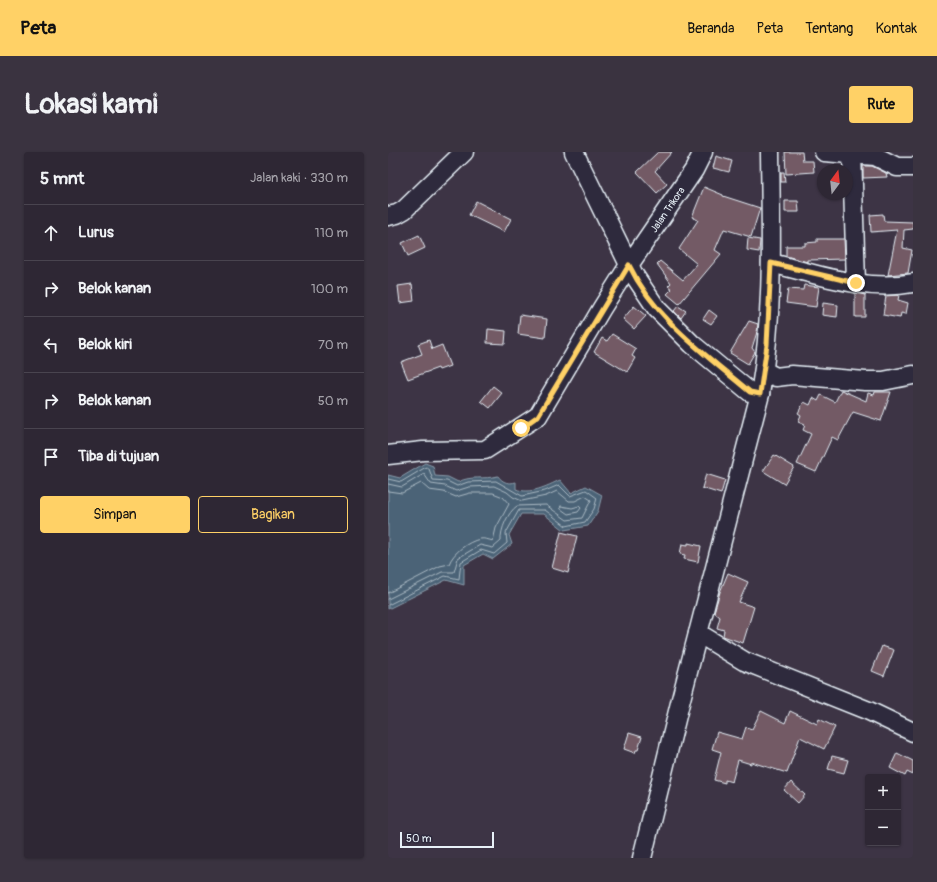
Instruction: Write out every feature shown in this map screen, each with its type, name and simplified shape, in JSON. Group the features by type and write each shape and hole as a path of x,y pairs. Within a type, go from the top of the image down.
{"street":[{"path":"388,216 397,214 404,210 464,152"},
{"path":"574,152 629,265 657,309 692,344 750,392 760,394"},
{"name":"Jalan Trikora","path":"388,455 423,451 485,450 538,416 629,265 694,170 703,152"},
{"path":"642,858 760,394 767,345 771,263 770,152"},
{"path":"824,152 875,156 898,166 913,167"},
{"path":"852,154 856,283"},
{"path":"771,263 856,283 890,285 913,283"},
{"path":"764,371 776,377 792,375 865,381 883,381 913,375"},
{"path":"698,633 744,661 869,712 913,732"}],"water":[{"path":"425,463 433,466 435,476 448,477 458,482 473,478 498,476 506,482 516,482 516,489 527,491 550,485 560,480 571,493 586,486 602,495 598,511 588,526 564,530 544,514 521,514 509,535 512,544 493,559 483,554 464,565 464,585 446,580 388,609 388,475 400,478"}],"building":[{"path":"658,152 672,152 655,171 667,184 657,193 637,172"},
{"path":"785,152 802,152 803,161 813,161 814,172 786,174"},
{"path":"716,156 732,161 729,172 713,168"},
{"path":"863,166 872,166 886,173 887,177 863,178"},
{"path":"781,172 784,172 785,182 781,182"},
{"path":"704,187 723,196 760,208 751,237 724,229 715,250 721,254 679,304 667,294 672,289 668,286 671,283 657,264 660,261 683,280 697,264 679,249 698,220 692,217"},
{"path":"476,201 511,219 504,232 469,215"},
{"path":"785,201 798,201 799,212 785,212"},
{"path":"883,214 884,221 913,222 913,229 904,230 903,248 912,250 908,273 888,275 897,230 871,232 870,215"},
{"path":"419,235 425,248 408,256 402,243"},
{"path":"748,238 760,240 759,252 747,250"},
{"path":"817,239 844,239 845,259 807,260 807,262 786,256 786,246 805,246 805,243 817,242"},
{"path":"412,284 414,301 400,303 398,286"},
{"path":"804,285 819,287 816,307 786,303 788,289 803,290"},
{"path":"855,293 865,295 865,317 855,317"},
{"path":"899,295 898,300 908,303 906,314 901,313 900,318 883,315 886,296 884,296"},
{"path":"823,303 838,305 837,317 822,315"},
{"path":"634,306 646,316 634,329 623,319"},
{"path":"678,306 686,311 681,318 674,311"},
{"path":"709,310 717,316 711,324 703,319"},
{"path":"520,315 547,319 545,338 518,334"},
{"path":"749,321 758,324 752,348 755,352 748,364 730,353"},
{"path":"488,329 506,331 505,344 487,343"},
{"path":"612,334 636,349 632,356 635,358 627,372 594,352 602,338 607,341"},
{"path":"429,340 432,349 442,345 450,366 439,370 438,368 408,379 401,362 422,354 418,344"},
{"path":"493,386 502,393 490,408 481,401"},
{"path":"841,390 866,401 868,393 874,395 875,392 891,392 881,421 853,412 838,440 832,437 816,472 797,464 811,434 803,430 805,425 798,422 801,415 798,413 804,402 810,405 813,398 818,401 821,395 835,402"},
{"path":"774,455 794,467 784,484 763,471"},
{"path":"706,474 725,480 721,494 702,488"},
{"path":"561,532 577,536 568,573 552,568"},
{"path":"688,543 701,546 698,562 684,559 685,555 680,554 682,544 688,545"},
{"path":"728,573 748,582 739,602 754,607 743,643 723,636 724,630 717,628 720,617 714,612"},
{"path":"882,646 894,650 884,676 872,671"},
{"path":"761,711 785,723 790,711 817,724 819,719 835,727 824,749 800,737 787,773 751,762 751,764 738,760 732,782 725,780 725,783 714,780 721,752 712,749 717,732 742,739 746,727 752,729"},
{"path":"629,733 642,737 638,750 636,750 635,753 624,749"},
{"path":"897,753 913,761 913,775 907,772 905,776 890,768"},
{"path":"832,756 848,760 844,773 828,769"},
{"path":"791,782 805,795 798,803 784,790"}],"route":[{"path":"521,428 538,416 562,376 565,368 629,265 657,309 692,344 750,392 760,394 767,345 771,263 856,283"}]}
